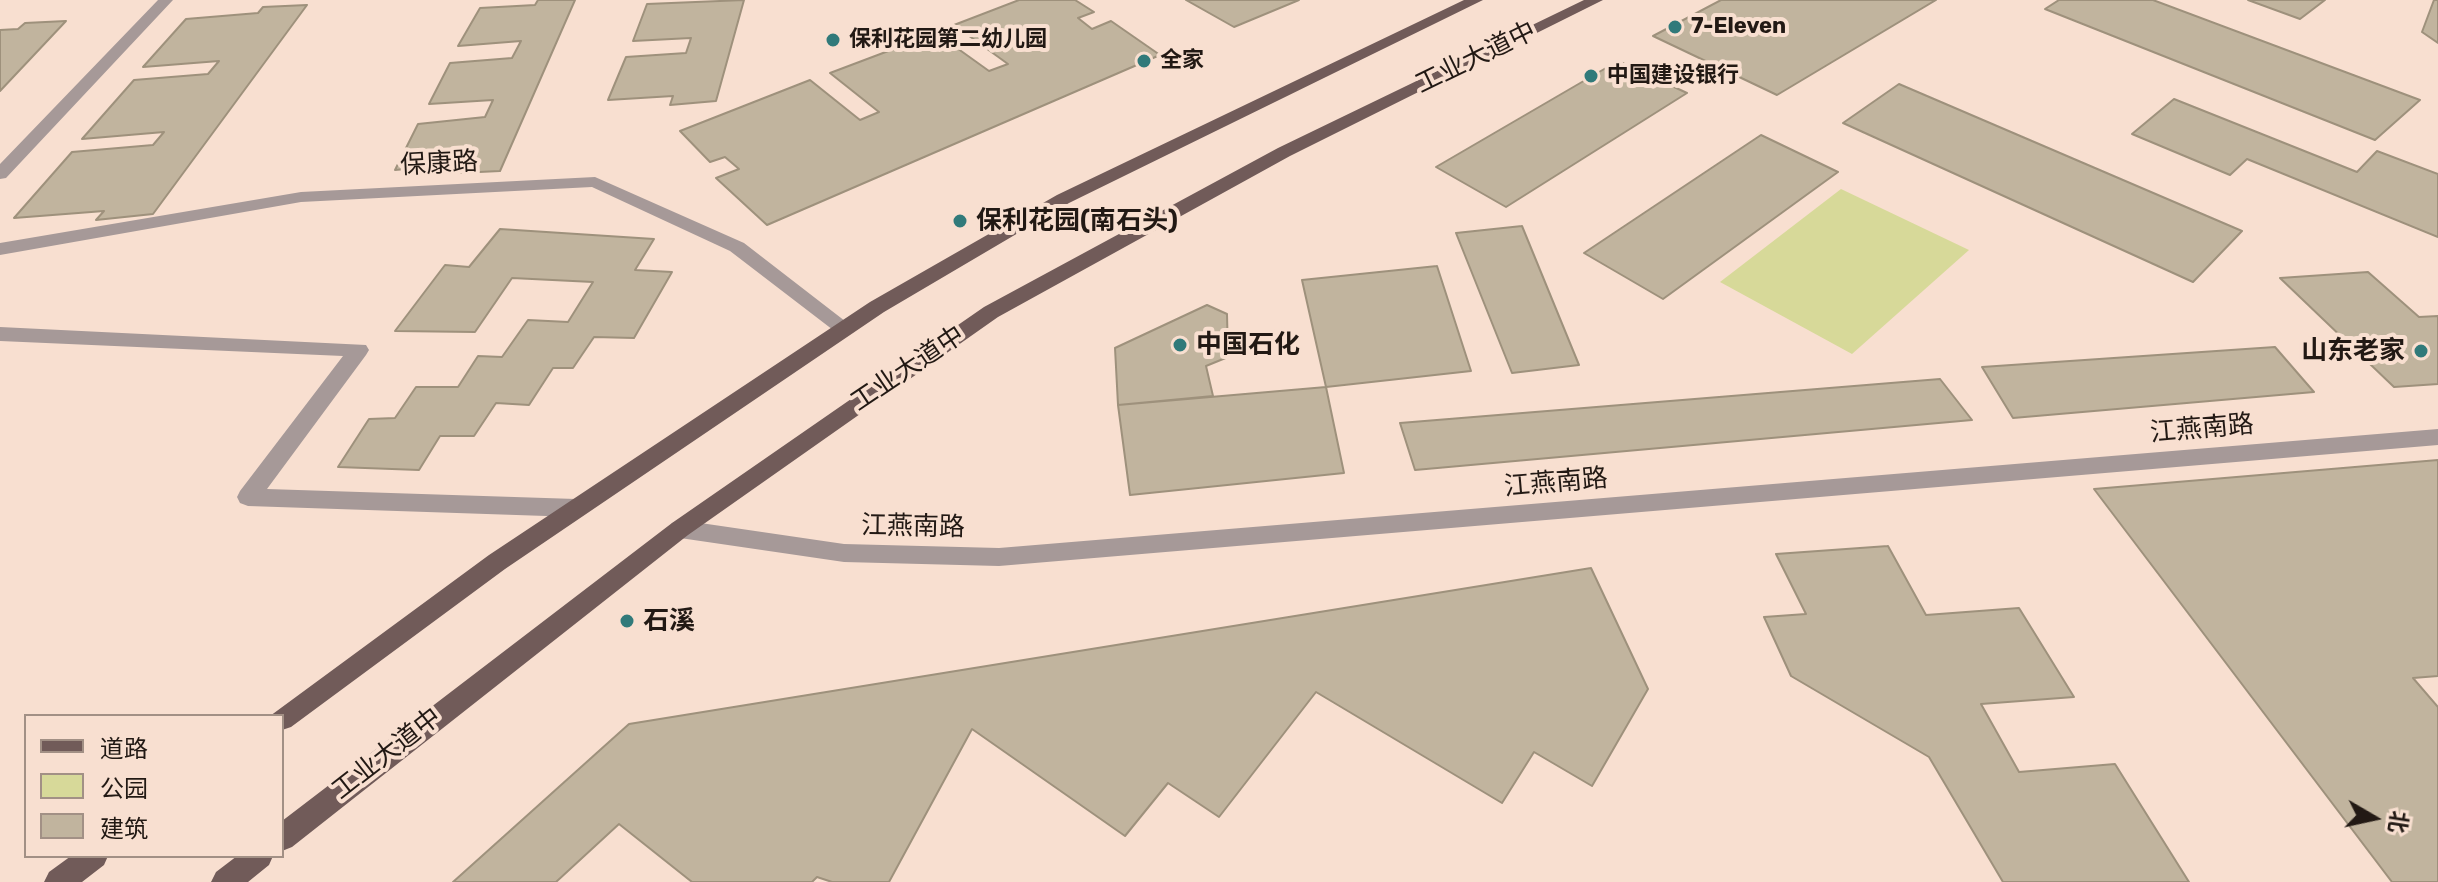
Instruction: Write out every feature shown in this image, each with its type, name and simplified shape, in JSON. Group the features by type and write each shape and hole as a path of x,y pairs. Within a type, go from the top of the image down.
{"main road":[{"path":"284,718 576,508 844,328 1063,199 1476,0"},
{"name":"工业大道中","path":"284,836 680,529 991,312 1284,152 1596,0"},
{"path":"59,882 91,858"},
{"path":"226,882 256,858"}],"street":[{"path":"0,174 166,0"},
{"name":"保康路","path":"0,249 301,197 595,182 737,247 844,328"},
{"path":"0,334 359,350 248,497 576,508"},
{"name":"江燕南路","path":"680,529 844,553 999,557 2438,437"}],"green space":[{"path":"1841,189 1969,250 1852,354 1720,282"}],"building":[{"path":"538,0 575,0 500,171 458,173 460,164 395,170 418,124 485,117 493,100 429,104 450,63 512,58 521,41 458,46 480,8 535,5"},
{"path":"744,0 716,101 670,105 673,96 608,100 626,57 686,53 691,38 633,41 647,4"},
{"path":"1019,0 1075,0 1094,12 1078,18 1092,29 1111,21 1160,55 767,225 716,178 739,169 725,157 710,162 680,131 810,80 860,120 879,112 830,73 936,33 989,71 1008,64 954,25"},
{"path":"1186,0 1299,0 1234,27"},
{"path":"1721,0 1936,0 1777,95 1653,36"},
{"path":"2059,0 2153,0 2420,100 2375,140 2045,9"},
{"path":"2248,0 2325,0 2300,19"},
{"path":"2434,0 2438,0 2438,43 2422,32"},
{"path":"307,5 153,214 96,220 104,211 14,218 72,152 153,145 164,132 82,139 134,80 208,74 219,61 143,67 186,19 258,13 263,7"},
{"path":"66,21 0,91 0,30 18,29 25,23"},
{"path":"1618,61 1687,93 1506,207 1436,167"},
{"path":"1899,84 2242,231 2193,282 1843,123"},
{"path":"2174,99 2357,172 2377,151 2438,174 2438,237 2247,159 2230,175 2132,134"},
{"path":"1761,135 1838,172 1663,299 1584,253"},
{"path":"1522,226 1579,365 1512,373 1456,233"},
{"path":"500,229 654,239 635,270 672,272 634,338 594,337 573,368 553,368 529,405 496,403 474,436 440,436 419,470 338,467 369,419 395,418 416,387 458,387 478,356 502,357 528,320 568,322 593,282 512,278 475,332 395,331 445,265 469,267"},
{"path":"1437,266 1471,371 1326,387 1302,280"},
{"path":"2368,272 2419,317 2438,316 2438,384 2394,387 2280,278"},
{"path":"1207,305 1227,314 1228,357 1206,366 1213,396 1118,405 1115,348"},
{"path":"2275,347 2314,392 2013,418 1982,367"},
{"path":"1940,379 1972,420 1415,470 1400,423"},
{"path":"1326,387 1344,473 1130,495 1118,405"},
{"path":"2438,460 2438,676 2413,678 2438,707 2438,882 2392,882 2094,489"},
{"path":"1888,546 1926,615 2019,608 2074,697 1981,704 2019,772 2115,764 2189,882 2003,882 1929,757 1791,676 1764,617 1806,614 1776,554"},
{"path":"1591,568 1648,689 1592,786 1534,752 1502,803 1316,692 1219,817 1168,783 1125,836 972,729 889,882 832,882 817,877 812,882 692,882 619,824 556,882 453,882 629,724"}],"place":[{"name":"7-Eleven","path":"1675,27"},
{"name":"保利花园第二幼儿园","path":"833,40"},
{"name":"全家","path":"1144,61"},
{"name":"中国建设银行","path":"1591,76"},
{"name":"保利花园(南石头)","path":"960,221"},
{"name":"中国石化","path":"1180,345"},
{"name":"山东老家","path":"2421,351"},
{"name":"石溪","path":"627,621"}]}
